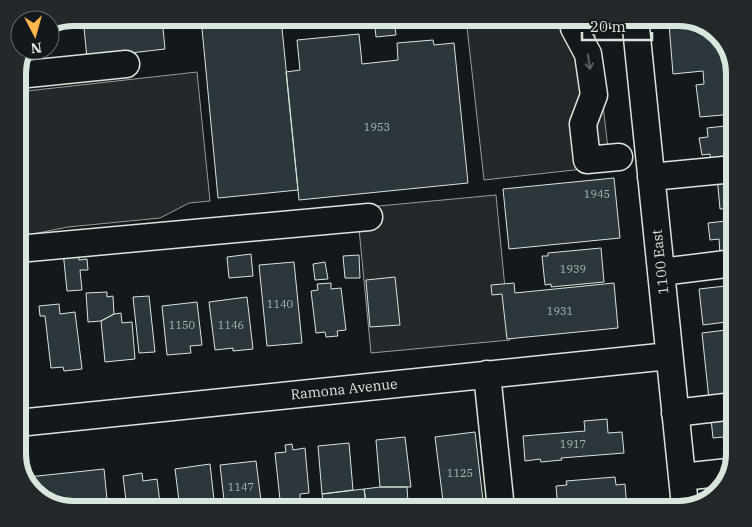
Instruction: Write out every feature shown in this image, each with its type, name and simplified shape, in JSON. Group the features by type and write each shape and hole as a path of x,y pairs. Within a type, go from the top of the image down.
{"street":[{"path":"574,26 588,54 594,95 583,124 587,160 619,157"},
{"name":"1100 East","path":"636,26 684,500"},
{"path":"26,74 126,64"},
{"path":"651,177 726,170"},
{"path":"26,248 369,217"},
{"path":"661,272 726,264"},
{"name":"Ramona Avenue","path":"26,422 670,356"},
{"path":"487,374 500,501"},
{"path":"676,412 726,407"},
{"path":"682,477 721,473"}],"shaded area":[{"path":"467,26 594,26 610,166 484,180"},
{"path":"197,72 210,201 189,203 160,218 68,227 26,235 26,91"},
{"path":"496,195 510,340 371,353 357,208"}],"building":[{"path":"84,26 163,26 165,49 87,58"},
{"path":"202,26 282,26 298,190 218,198"},
{"path":"375,26 395,26 396,35 376,37"},
{"path":"669,26 691,28 705,34 718,47 724,61 726,74 726,115 700,117 696,85 704,84 703,71 673,74"},
{"path":"359,34 362,64 398,60 397,43 433,40 434,45 454,43 468,183 299,200 286,72 300,70 297,40"},
{"path":"28,60 35,60 35,63 27,64"},
{"path":"726,126 726,161 711,166 710,154 702,155 699,138 708,137 707,128"},
{"path":"726,175 726,209 720,209 717,176"},
{"path":"614,178 620,238 509,249 503,189"},
{"path":"726,221 726,253 720,254 719,239 710,240 708,223"},
{"path":"601,248 604,282 551,287 551,284 545,285 542,256 548,256 548,253"},
{"path":"78,250 79,260 87,259 88,270 80,270 82,290 67,291 63,251"},
{"path":"251,254 253,276 229,278 227,257"},
{"path":"359,255 360,278 345,278 343,256"},
{"path":"294,262 302,343 267,346 259,265"},
{"path":"325,262 328,279 315,280 313,264"},
{"path":"395,277 400,325 370,327 366,280"},
{"path":"331,283 331,289 341,288 346,330 337,331 338,336 326,337 325,332 316,333 311,291 318,290 317,284"},
{"path":"514,283 515,293 614,283 618,328 507,339 502,294 492,295 491,285"},
{"path":"726,286 726,322 703,325 699,289"},
{"path":"107,292 107,297 113,296 114,314 101,321 88,322 86,293"},
{"path":"149,296 155,352 139,353 133,297"},
{"path":"247,297 253,349 233,351 233,348 215,350 209,302"},
{"path":"197,302 202,345 190,346 191,353 167,355 162,306"},
{"path":"59,304 60,314 75,312 82,369 64,371 63,367 51,368 45,316 40,316 39,306"},
{"path":"121,313 122,323 132,322 135,359 105,362 101,321 114,314"},
{"path":"726,330 726,437 713,438 702,333"},
{"path":"607,419 608,433 622,432 624,453 561,458 562,460 541,462 540,459 525,461 523,436 585,431 584,421"},
{"path":"475,432 483,501 443,501 435,437"},
{"path":"405,437 411,487 380,487 376,440"},
{"path":"349,443 353,490 322,494 318,446"},
{"path":"292,444 293,450 305,448 309,493 300,494 301,501 280,501 275,453 286,452 285,445"},
{"path":"256,461 261,501 224,501 220,465"},
{"path":"210,464 214,501 179,501 175,469"},
{"path":"104,469 107,501 74,501 58,498 42,489 33,476"},
{"path":"142,473 143,481 157,479 160,501 126,501 123,476"},
{"path":"615,477 616,485 625,484 626,501 557,501 556,486 567,485 566,481"},
{"path":"407,487 408,501 366,501 364,489"},
{"path":"364,489 366,501 323,501 322,494"}]}
